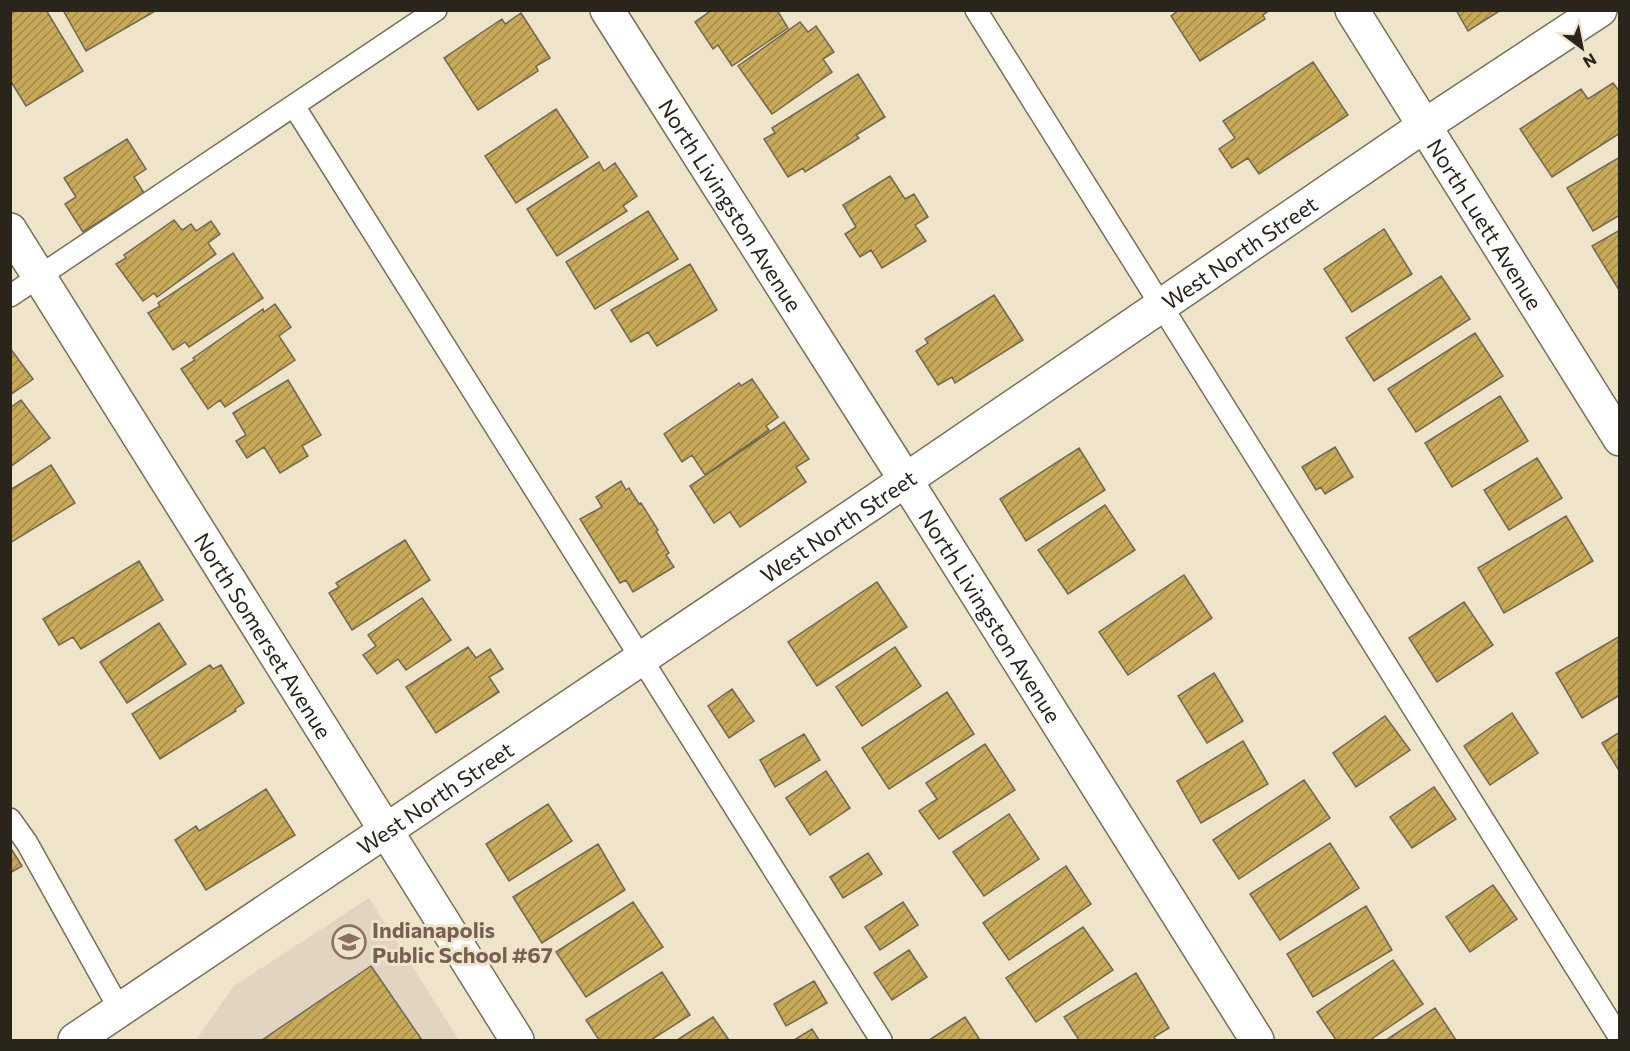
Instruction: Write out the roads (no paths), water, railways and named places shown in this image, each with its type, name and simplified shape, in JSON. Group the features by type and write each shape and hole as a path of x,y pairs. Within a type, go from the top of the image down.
{"street":[{"name":"North Livingston Avenue","path":"607,10 906,480 1257,1041"},
{"name":"North Luett Avenue","path":"1352,10 1620,438"},
{"name":"West North Street","path":"75,1041 641,660 1424,126 1600,10"},
{"name":"North Somerset Avenue","path":"10,230 517,1041"}],"lane":[{"path":"10,296 436,10"},
{"path":"976,10 1620,1038"},
{"path":"294,106 881,1041"},
{"path":"10,819 27,843 120,1010"}],"place":[{"name":"Indianapolis Public School #67","path":"349,942"}]}
